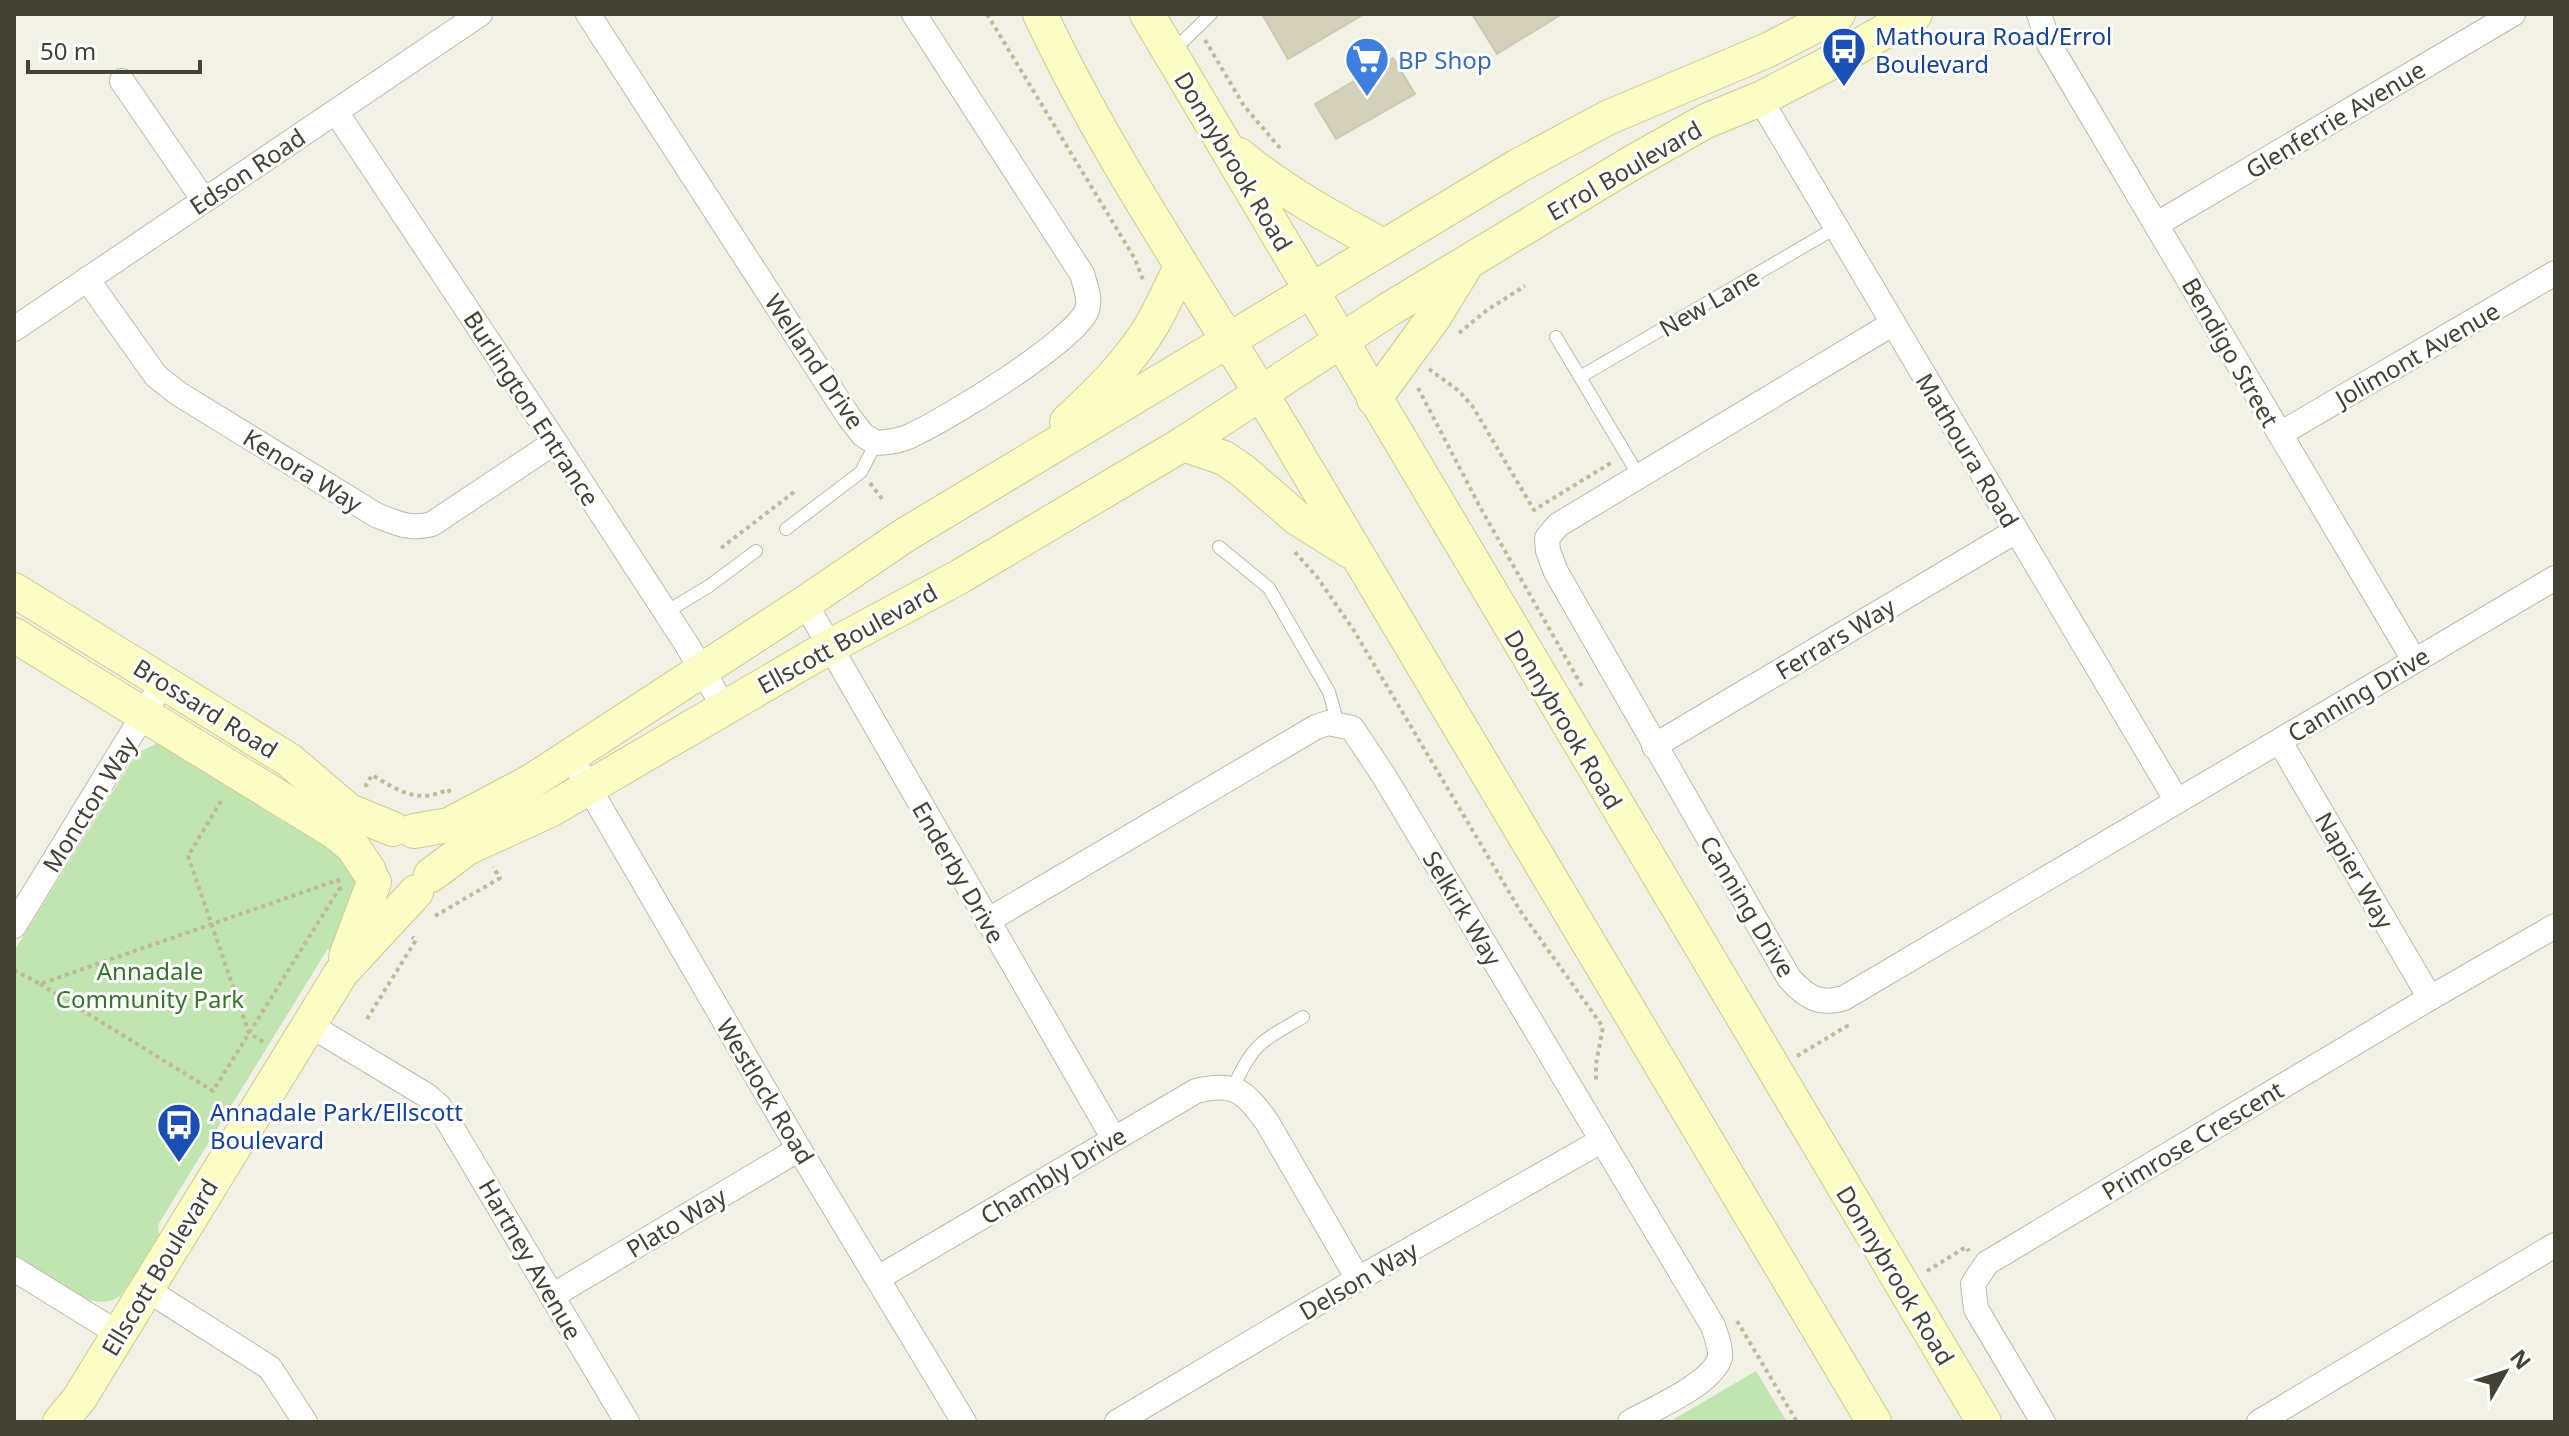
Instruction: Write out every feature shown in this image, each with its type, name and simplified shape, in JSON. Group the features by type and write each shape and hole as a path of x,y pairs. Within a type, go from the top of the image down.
{"street":[{"name":"Edson Road","path":"14,329 480,14"},
{"name":"Welland Drive","path":"588,14 849,417 863,435 876,443 911,436 997,386 1057,341 1087,310 1088,295 1082,274 914,14"},
{"path":"1040,14 1066,70 1104,138 1261,395 1874,1422"},
{"name":"Donnybrook Road","path":"1147,14 1984,1422"},
{"name":"Errol Boulevard","path":"1227,342 1518,166 1607,118 1768,50 1838,14"},
{"name":"Errol Boulevard","path":"1261,395 1341,341 1695,127 1760,99 1915,14"},
{"name":"Bendigo Street","path":"2019,14 2049,44"},
{"name":"Bendigo Street","path":"2039,14 2049,44 2414,660"},
{"name":"Glenferrie Avenue","path":"2157,224 2513,14"},
{"path":"122,81 203,199"},
{"name":"Mathoura Road","path":"1760,99 2177,801"},
{"name":"Burlington Entrance","path":"336,112 666,612 724,707"},
{"path":"1223,142 1268,177 1331,218 1383,246"},
{"path":"1374,399 1424,360 1434,317 1467,264"},
{"path":"1017,469 1104,387 1130,357 1152,324 1181,267"},
{"name":"Jolimont Avenue","path":"2280,434 2555,273"},
{"name":"Kenora Way","path":"87,279 156,376 179,394 363,507 397,524 414,529 432,524 555,442"},
{"name":"Canning Drive","path":"1892,324 1558,525 1547,538 1556,572 1654,746 1789,978 1801,992 1815,1000 1833,1002 1844,998 2555,578"},
{"name":"Ellscott Boulevard","path":"404,830 449,825 571,757 905,535 1227,342"},
{"name":"Ellscott Boulevard","path":"424,884 467,848 588,789 829,647 959,577 1261,395"},
{"path":"1183,444 1224,458 1297,518 1354,554"},
{"name":"Ferrars Way","path":"1654,746 2016,531"},
{"name":"Brossard Road","path":"14,590 289,760 349,811 404,830"},
{"name":"Enderby Drive","path":"805,603 1114,1139"},
{"name":"Brossard Road","path":"14,635 335,832 353,847 367,894"},
{"name":"Moncton Way","path":"14,926 164,681"},
{"path":"987,921 1316,727 1338,724"},
{"name":"Selkirk Way","path":"1338,724 1352,728 1363,741 1713,1326 1719,1342 1720,1358 1703,1380 1630,1422"},
{"name":"Napier Way","path":"2280,742 2430,998"},
{"name":"Westlock Road","path":"571,757 799,1149 964,1422"},
{"path":"404,830 423,836 434,854 424,884 404,895 367,894 370,849 375,840 404,830"},
{"name":"Ellscott Boulevard","path":"70,1414 341,973 367,894"},
{"name":"Primrose Crescent","path":"1980,1270 1987,1263 2555,926"},
{"name":"Hartney Avenue","path":"308,1024 426,1095 439,1106 627,1422"},
{"name":"Chambly Drive","path":"878,1278 1196,1091 1215,1086 1233,1088"},
{"path":"1233,1088 1249,1098 1267,1122 1358,1279"},
{"name":"Delson Way","path":"1117,1422 1358,1279 1601,1141"},
{"name":"Plato Way","path":"552,1296 799,1149"},
{"path":"2259,1422 2555,1245"},
{"path":"14,1269 119,1334"},
{"path":"1980,1270 1973,1284 1976,1309 2043,1422"},
{"path":"146,1289 270,1368 305,1422"}],"lane":[{"path":"1170,53 1211,14"},
{"name":"New Lane","path":"1580,377 1837,227"},
{"path":"1556,337 1639,476"},
{"path":"786,529 861,472 876,443"},
{"path":"1219,547 1269,588 1329,692 1338,724"},
{"path":"666,612 709,586 756,551"},
{"path":"1233,1088 1245,1061 1258,1044 1303,1017"}],"path":[{"path":"987,14 1135,259 1143,276 1143,291"},
{"path":"1197,27 1244,106 1280,149"},
{"path":"1453,340 1487,310 1525,286"},
{"path":"1590,700 1417,390 1424,360 1473,407 1534,510 1626,454"},
{"path":"721,548 794,492"},
{"path":"1287,542 1317,577 1353,629 1521,912 1603,1027 1595,1081 1602,1092"},
{"path":"221,801 188,856 249,1033 287,1058"},
{"path":"40,984 338,880 367,894 416,940 367,1019"},
{"path":"14,970 213,1091 249,1033 367,894"},
{"path":"1795,1057 1847,1026 1833,1002"},
{"path":"1924,1273 1966,1247 1980,1270"},
{"path":"1731,1309 1797,1422"}],"green space":[{"name":"Annadale Community Park","path":"160,742 283,822 306,829 330,844 355,877 357,895 342,942 327,950 158,1225 159,1238 121,1295 110,1301 97,1301 67,1291 14,1257 14,951 131,762 141,751"},
{"path":"1756,1371 1787,1422 1669,1422"}],"building":[{"path":"1262,14 1364,14 1288,59"},
{"path":"1472,14 1562,14 1497,54"},
{"path":"1393,58 1415,94 1336,139 1315,104"}],"place":[{"name":"Mathoura Road/Errol Boulevard","path":"1844,88"},
{"name":"BP Shop","path":"1367,98"},
{"name":"Annadale Park/Ellscott Boulevard","path":"179,1164"}]}
